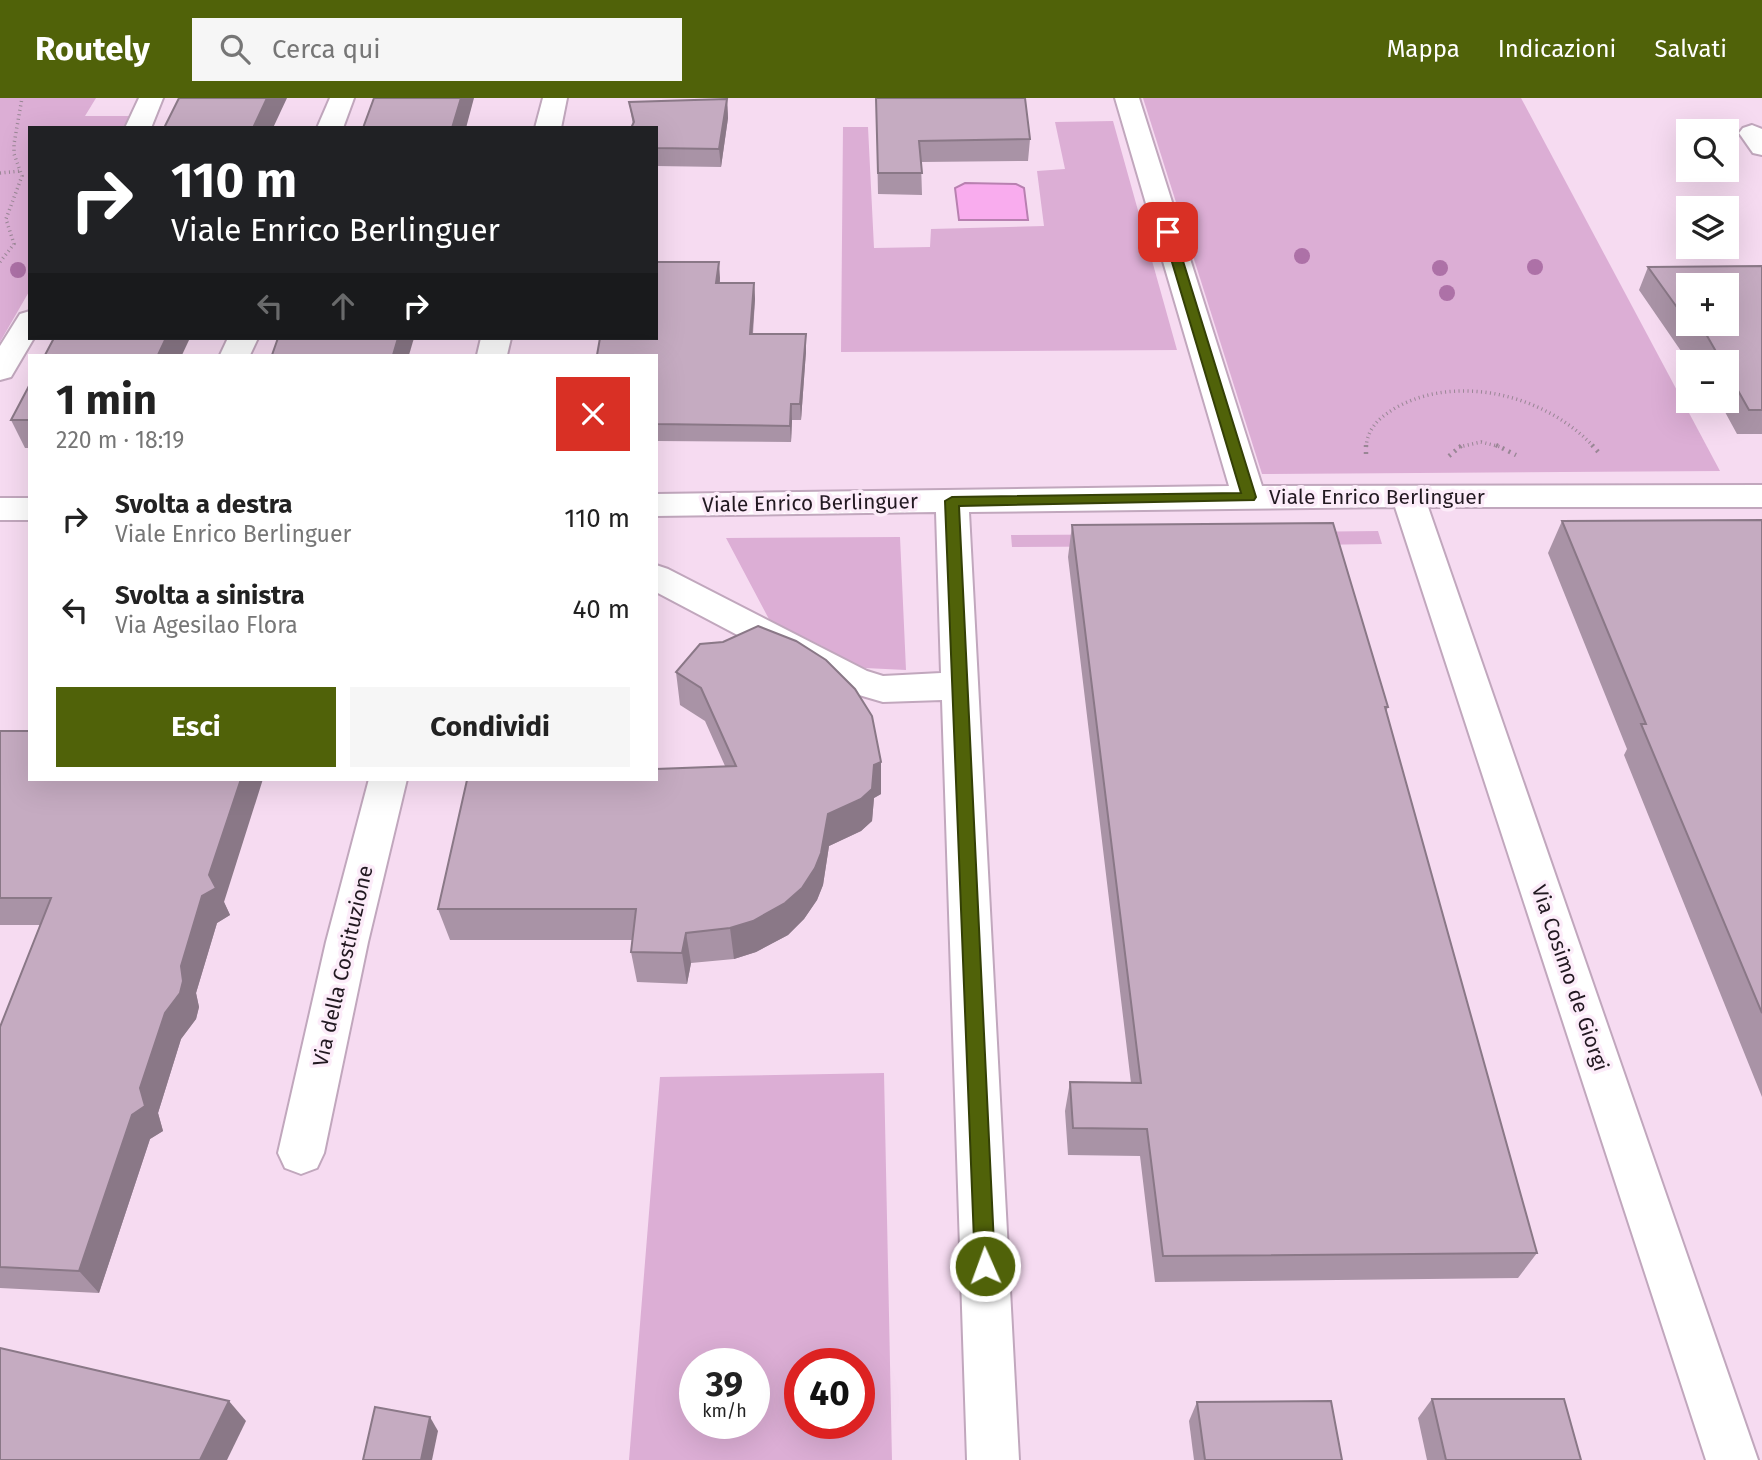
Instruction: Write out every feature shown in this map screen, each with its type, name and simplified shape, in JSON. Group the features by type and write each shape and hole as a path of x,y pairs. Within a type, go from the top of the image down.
{"street":[{"path":"139,126 151,98"},
{"path":"331,126 342,98"},
{"path":"548,126 555,98"},
{"path":"1127,98 1250,497"},
{"path":"0,372 28,323"},
{"name":"Viale Enrico Berlinguer","path":"658,505 1250,497 1762,496"},
{"name":"Via Cosimo de Giorgi","path":"1408,497 1731,1460"},
{"path":"952,501 993,1460"},
{"path":"0,509 28,509"},
{"path":"658,578 855,681 883,689 961,686"},
{"name":"Via della Costituzione","path":"301,1153 347,942 387,781"}],"path":[{"path":"22,98 23,108 16,129 15,154 16,164 22,171"},
{"path":"0,173 22,171"},
{"path":"0,262 14,244 6,219 22,171"},
{"path":"1366,458 1364,448 1369,432 1379,418 1395,407 1414,398 1462,392 1516,400 1542,409 1584,436 1604,459"},
{"path":"1449,467 1448,457 1454,449 1479,442 1495,444 1520,458"}],"shaded area":[{"path":"0,98 96,98 85,116 130,116 124,126 28,126 28,293 0,342"},
{"path":"1143,98 1521,98 1676,389 1676,413 1689,413 1720,471 1262,474"},
{"path":"1113,121 1177,350 841,352 843,127 868,127 874,248 930,247 931,229 1044,226 1037,171 1065,169 1055,122"},
{"path":"965,183 1016,184 1024,188 1028,220 959,220 955,188"},
{"path":"1378,531 1382,544 1222,546 1219,533"},
{"path":"1191,534 1194,546 1012,547 1011,535"},
{"path":"900,537 906,670 865,668 843,660 822,646 770,621 726,538"},
{"path":"884,1073 892,1460 629,1460 660,1077"}],"building":[{"path":"179,98 267,98 254,126 165,126"},
{"path":"374,98 461,98 453,126 364,126"},
{"path":"876,98 1025,98 1030,139 919,141 922,173 878,173"},
{"path":"727,99 719,149 658,148 658,126 632,126 634,122 629,102"},
{"path":"658,262 719,262 716,283 754,283 750,334 806,334 800,404 791,404 790,426 658,424 658,354 597,354 600,340 658,340"},
{"path":"1762,266 1762,410 1749,410 1739,392 1739,350 1715,350 1707,336 1739,336 1739,273 1676,273 1676,306 1648,267"},
{"path":"53,340 165,340 158,354 46,354"},
{"path":"277,340 397,340 393,354 272,354"},
{"path":"28,388 28,420 11,420"},
{"path":"1762,520 1762,1013 1641,724 1646,724 1562,521"},
{"path":"1333,523 1388,707 1385,707 1537,1253 1163,1256 1147,1129 1073,1128 1070,1082 1141,1083 1072,525"},
{"path":"758,626 796,641 826,660 855,689 872,716 881,762 874,765 872,789 861,799 828,814 821,853 802,888 785,903 753,921 730,928 686,933 682,953 631,952 636,909 438,909 467,781 658,781 658,769 736,766 701,688 676,672 700,644 723,642"},
{"path":"0,731 28,731 28,781 240,781 209,875 216,888 202,896 181,966 183,981 180,993 165,1013 140,1088 145,1106 132,1115 79,1271 0,1267 0,1027 51,898 0,898"},
{"path":"0,1348 229,1401 200,1460 0,1460"},
{"path":"1432,1399 1564,1399 1581,1460 1446,1460"},
{"path":"1331,1401 1342,1460 1205,1460 1197,1402"},
{"path":"375,1407 430,1417 421,1460 363,1460"}],"route":[{"path":"985,1266 952,501 1250,497 1168,232"}]}
